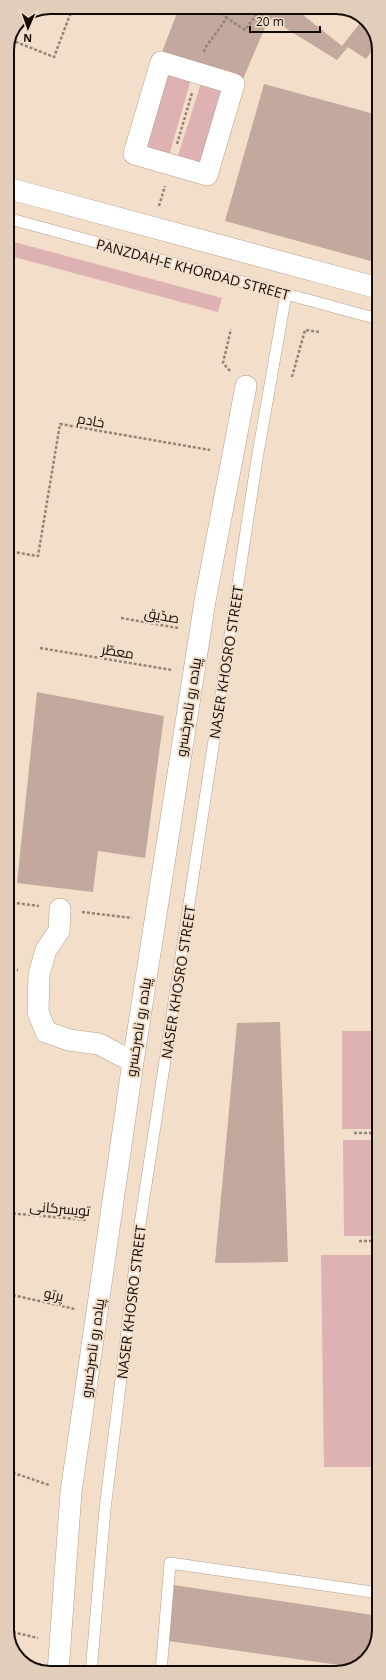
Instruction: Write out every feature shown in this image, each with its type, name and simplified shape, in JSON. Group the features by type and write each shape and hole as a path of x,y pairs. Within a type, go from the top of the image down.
{"street":[{"path":"160,62 198,73 234,84 207,175 134,154 160,62"},
{"path":"14,190 372,286"},
{"name":"پیاده رو ناصرخسرو","path":"58,1666 71,1492 133,1062 200,632 246,386"},
{"path":"60,909 59,931 46,950 38,974 38,1012 46,1032 69,1040 98,1044 133,1062"}],"lane":[{"name":"PANZDAH-E KHORDAD STREET","path":"14,220 372,317"},
{"name":"NASER KHOSRO STREET","path":"92,1666 105,1509 140,1224 257,459 286,294"},
{"path":"162,1666 170,1563 372,1592"}],"path":[{"path":"15,42 54,57 71,14"},
{"path":"222,14 246,30 257,14"},
{"path":"205,48 227,18"},
{"path":"171,164 198,73"},
{"path":"223,363 231,329"},
{"path":"292,378 305,330 319,332"},
{"name":"خادم","path":"14,552 38,556 60,424 233,454"},
{"name":"صدّیق","path":"121,618 200,632"},
{"name":"معطّر","path":"40,648 194,673"},
{"path":"354,1133 372,1133"},
{"name":"تویسرکانی","path":"14,1214 110,1222"},
{"path":"359,1241 372,1242"},
{"name":"پرتو","path":"14,1295 97,1314"},
{"path":"14,1473 71,1492"},
{"path":"14,1632 60,1643"}],"shaded area":[{"path":"164,68 192,76 168,159 140,151"},
{"path":"202,80 230,89 204,171 176,162"},
{"path":"14,242 222,298 218,312 14,257"},
{"path":"342,1031 372,1031 372,1129 342,1129"},
{"path":"343,1140 372,1140 372,1236 344,1236"},
{"path":"321,1255 372,1255 372,1467 324,1467"}],"building":[{"path":"177,14 302,14 342,46 360,23 365,28 369,36 372,50 366,59 348,47 337,60 269,18 243,79 162,52"},
{"path":"264,84 372,113 372,261 225,221"},
{"path":"37,692 164,716 145,858 98,851 93,892 17,883"},
{"path":"280,1022 288,1262 215,1263 237,1023"},
{"path":"174,1585 372,1615 371,1637 365,1652 354,1661 341,1665 168,1641"}]}
